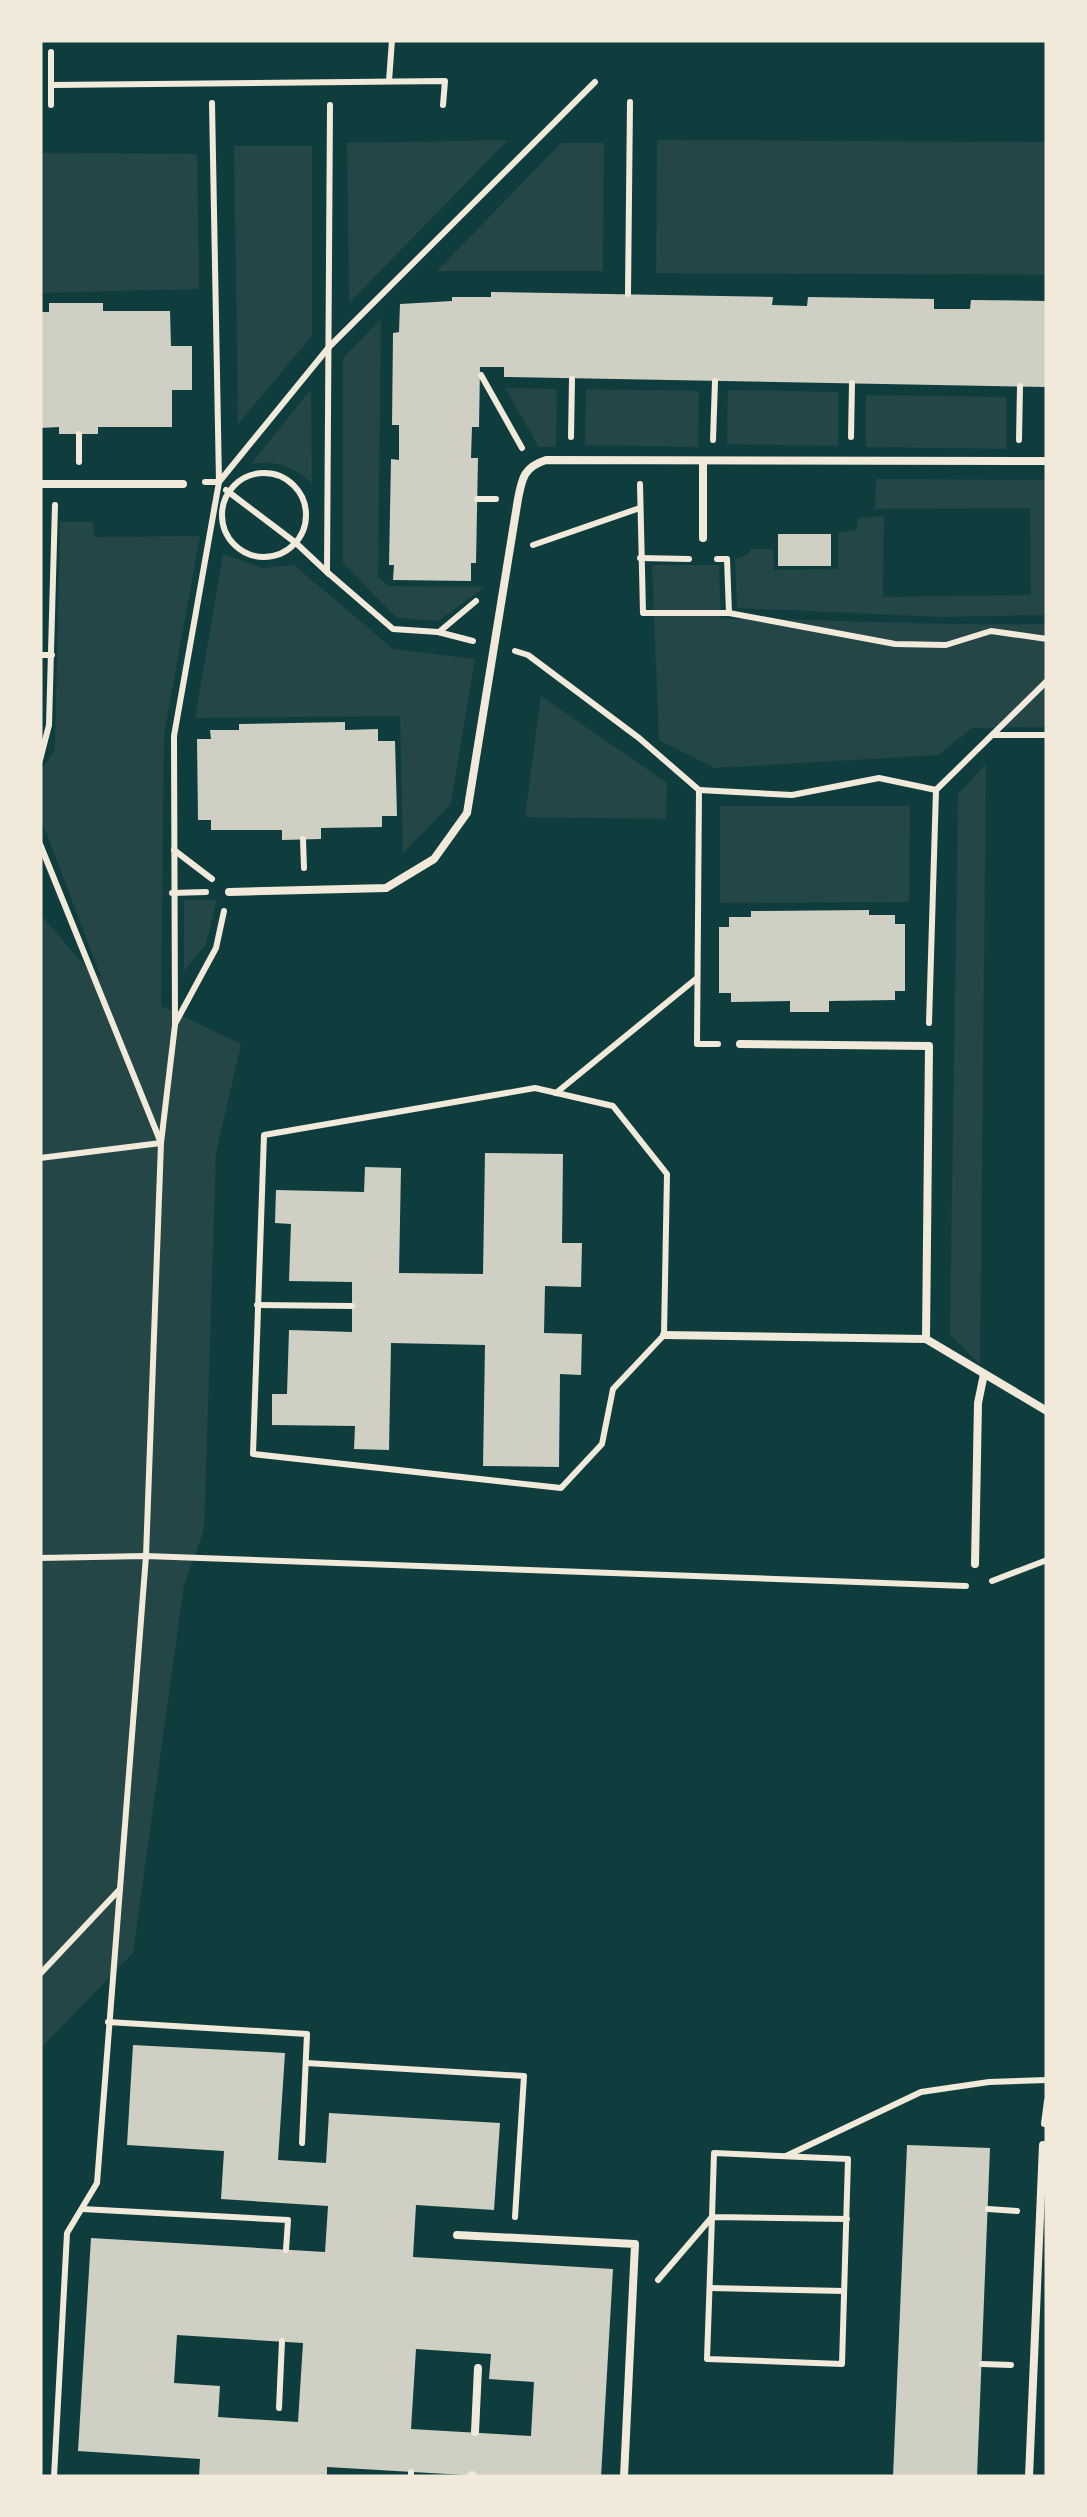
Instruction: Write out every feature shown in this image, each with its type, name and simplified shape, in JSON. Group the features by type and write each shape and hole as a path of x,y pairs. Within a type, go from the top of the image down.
{"lane":[{"path":"229,892 386,888 434,859 467,813 523,474 532,464 546,460 1047,461"},
{"path":"703,538 708,461"},
{"path":"40,484 183,484"},
{"path":"740,1044 928,1046 926,1339"},
{"path":"664,1335 926,1339 1047,1412"},
{"path":"975,1564 978,1403 984,1374"},
{"path":"1029,2477 1042,2146"},
{"path":"457,2236 636,2244 624,2477"},
{"path":"475,2432 478,2368"}],"path":[{"path":"389,81 392,40"},
{"path":"51,52 51,105"},
{"path":"52,85 445,81 443,104"},
{"path":"219,482 329,347 595,82"},
{"path":"628,294 630,102"},
{"path":"54,2477 67,2234 96,2182 146,1556 161,1143 174,1025 174,736 219,482 212,104"},
{"path":"330,104 327,572 331,576"},
{"path":"480,376 532,464"},
{"path":"570,460 572,379"},
{"path":"708,461 714,381"},
{"path":"850,461 852,383"},
{"path":"1018,461 1020,386"},
{"path":"263,472 290,480 300,490 307,518 296,543 272,556 245,553 233,544 222,520 228,492 249,474 263,472"},
{"path":"219,482 394,629 438,632 493,645"},
{"path":"40,760 49,724 55,484"},
{"path":"510,553 640,508 643,613 729,612 894,644 946,645 990,632 1047,639"},
{"path":"640,558 692,559"},
{"path":"710,559 727,560 729,612"},
{"path":"438,632 504,578"},
{"path":"40,655 52,655"},
{"path":"528,655 640,738 699,790 792,795 880,778 936,790"},
{"path":"928,1046 936,790 1047,681"},
{"path":"992,735 1047,735"},
{"path":"699,790 697,1044 740,1044"},
{"path":"40,844 161,1143"},
{"path":"173,850 229,892"},
{"path":"172,893 229,892"},
{"path":"174,1025 216,948 229,892"},
{"path":"556,1093 698,978"},
{"path":"535,1088 613,1106 666,1174 664,1335 613,1389 602,1444 561,1488 252,1454 258,1304 264,1134 535,1088"},
{"path":"40,1158 161,1143"},
{"path":"258,1304 352,1306"},
{"path":"40,1558 146,1556 978,1587 1047,1560"},
{"path":"40,1974 121,1888"},
{"path":"108,2022 307,2034 302,2143"},
{"path":"306,2062 524,2076 514,2238"},
{"path":"785,2156 921,2092 989,2082 1047,2080"},
{"path":"714,2154 848,2159 842,2364 707,2358 712,2217 714,2154"},
{"path":"82,2208 288,2220 286,2250"},
{"path":"712,2217 847,2219"},
{"path":"632,2310 712,2217"},
{"path":"710,2288 844,2291"},
{"path":"279,2408 282,2341"}],"shaded area":[{"path":"508,140 349,303 347,143"},
{"path":"657,140 1047,142 1047,275 656,273"},
{"path":"561,143 604,143 603,271 437,271"},
{"path":"234,146 312,146 312,336 238,424"},
{"path":"40,153 197,154 199,289 40,293"},
{"path":"381,319 378,577 389,586 485,587 438,621 397,618 343,563 343,358"},
{"path":"505,388 557,389 556,447 539,447"},
{"path":"311,389 312,484 284,466 251,464"},
{"path":"586,389 699,391 698,447 585,445"},
{"path":"728,390 838,392 838,446 727,444"},
{"path":"866,395 1006,397 1006,449 866,447"},
{"path":"876,479 1047,480 1047,615 942,617 737,608 735,559 749,554 750,549 773,549 774,570 838,569 838,533 857,530 858,518 884,516 883,597 1031,595 1030,508 875,509"},
{"path":"60,522 93,522 94,537 200,536 164,734 161,1006 241,1044 216,1153 204,1529 184,1585 133,1953 40,2049 40,914 90,972 101,977 40,816 40,773 55,749"},
{"path":"223,554 262,568 294,565 393,649 475,659 451,804 403,853 400,716 195,718"},
{"path":"652,565 719,565 721,619 1047,624 1047,727 972,728 938,755 715,768 659,740"},
{"path":"541,696 667,783 666,819 525,817"},
{"path":"986,764 980,1364 950,1335 958,794"},
{"path":"720,806 910,806 909,902 720,903"},
{"path":"184,900 217,900 206,944 184,971"}],"building":[{"path":"491,292 773,297 772,305 807,306 808,297 934,299 934,309 970,309 971,300 1047,301 1047,387 504,377 504,367 480,367 479,427 472,427 471,458 478,458 476,563 471,563 471,581 393,580 394,565 389,565 391,459 399,460 399,425 392,425 393,333 399,332 400,304 491,297"},
{"path":"49,303 103,303 103,311 170,311 171,346 192,346 192,390 172,390 172,427 98,427 98,434 59,434 59,427 40,428 40,312 49,312"},
{"path":"778,534 831,534 831,566 778,566"},
{"path":"345,722 345,730 378,729 378,741 395,741 397,816 382,816 382,827 321,828 321,839 282,840 282,830 211,830 211,820 198,820 197,739 211,739 210,730 239,730 239,724"},
{"path":"869,910 869,915 895,915 895,924 905,924 905,991 895,991 895,1000 829,1001 829,1012 790,1012 790,1001 731,1002 731,993 719,993 719,927 729,927 729,917 751,917 751,911"},
{"path":"485,1153 563,1154 562,1243 582,1243 581,1287 545,1286 544,1333 582,1334 581,1375 560,1374 559,1467 483,1466 485,1345 391,1343 389,1450 354,1449 355,1426 272,1425 272,1394 287,1394 289,1330 352,1332 352,1282 289,1281 291,1224 275,1223 276,1190 364,1192 365,1167 401,1168 399,1273 483,1274"},
{"path":"133,2045 285,2053 278,2160 326,2163 329,2113 500,2123 494,2210 416,2205 413,2257 613,2269 601,2477 499,2477 327,2467 327,2477 199,2477 200,2459 78,2451 91,2238 325,2252 328,2206 221,2199 224,2151 127,2145","holes":["177,2335 303,2343 298,2422 218,2417 220,2386 174,2383","416,2349 491,2354 489,2379 534,2382 531,2436 411,2429"]},
{"path":"907,2145 990,2148 977,2477 893,2477"}]}
